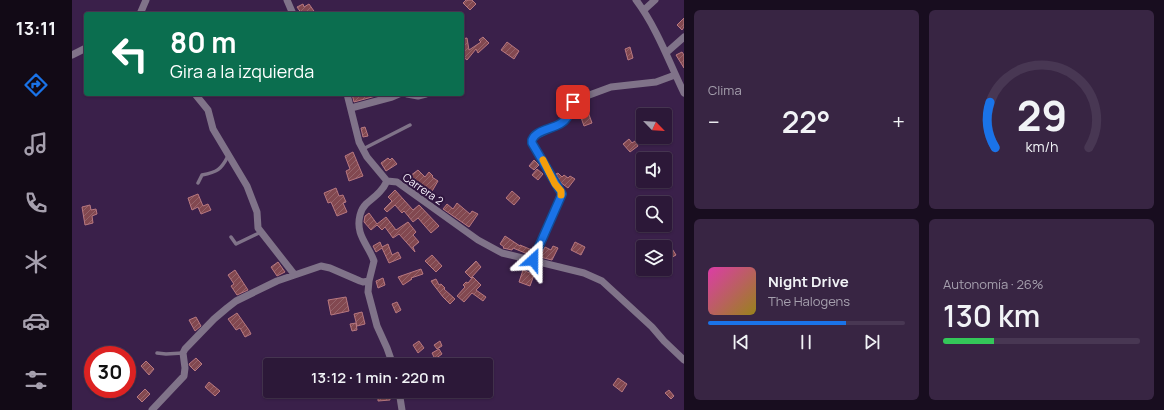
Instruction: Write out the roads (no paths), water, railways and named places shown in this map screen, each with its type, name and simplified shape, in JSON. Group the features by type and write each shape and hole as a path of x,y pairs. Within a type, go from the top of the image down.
{"street":[{"path":"142,12 146,0"},
{"path":"287,0 292,12"},
{"path":"636,0 644,10 684,93"},
{"path":"644,10 655,0"},
{"path":"666,53 684,37"},
{"path":"72,55 84,49"},
{"path":"679,82 684,74"},
{"path":"533,260 562,194 532,143 533,137 562,123 569,114 570,103 611,87 656,82 675,75"},
{"path":"197,96 208,110 213,130 247,186 257,212 258,228 294,274"},
{"name":"Carrera 2","path":"348,96 362,149 386,181 397,182 494,250 584,273 602,281 652,327 684,360"},
{"path":"351,108 394,96"},
{"path":"386,181 384,187 378,195 365,205 362,210 358,229 374,261 368,292 377,326 391,358"},
{"path":"152,410 184,376 185,368 183,352 214,319 236,301 277,281 320,266 325,266 360,281 369,281"},
{"path":"400,398 402,410"}],"lane":[{"path":"362,149 410,125"},
{"path":"198,183 202,175 214,172 224,165 229,155"},
{"path":"231,237 236,244 261,232"},
{"path":"157,353 166,354 183,352"}]}
